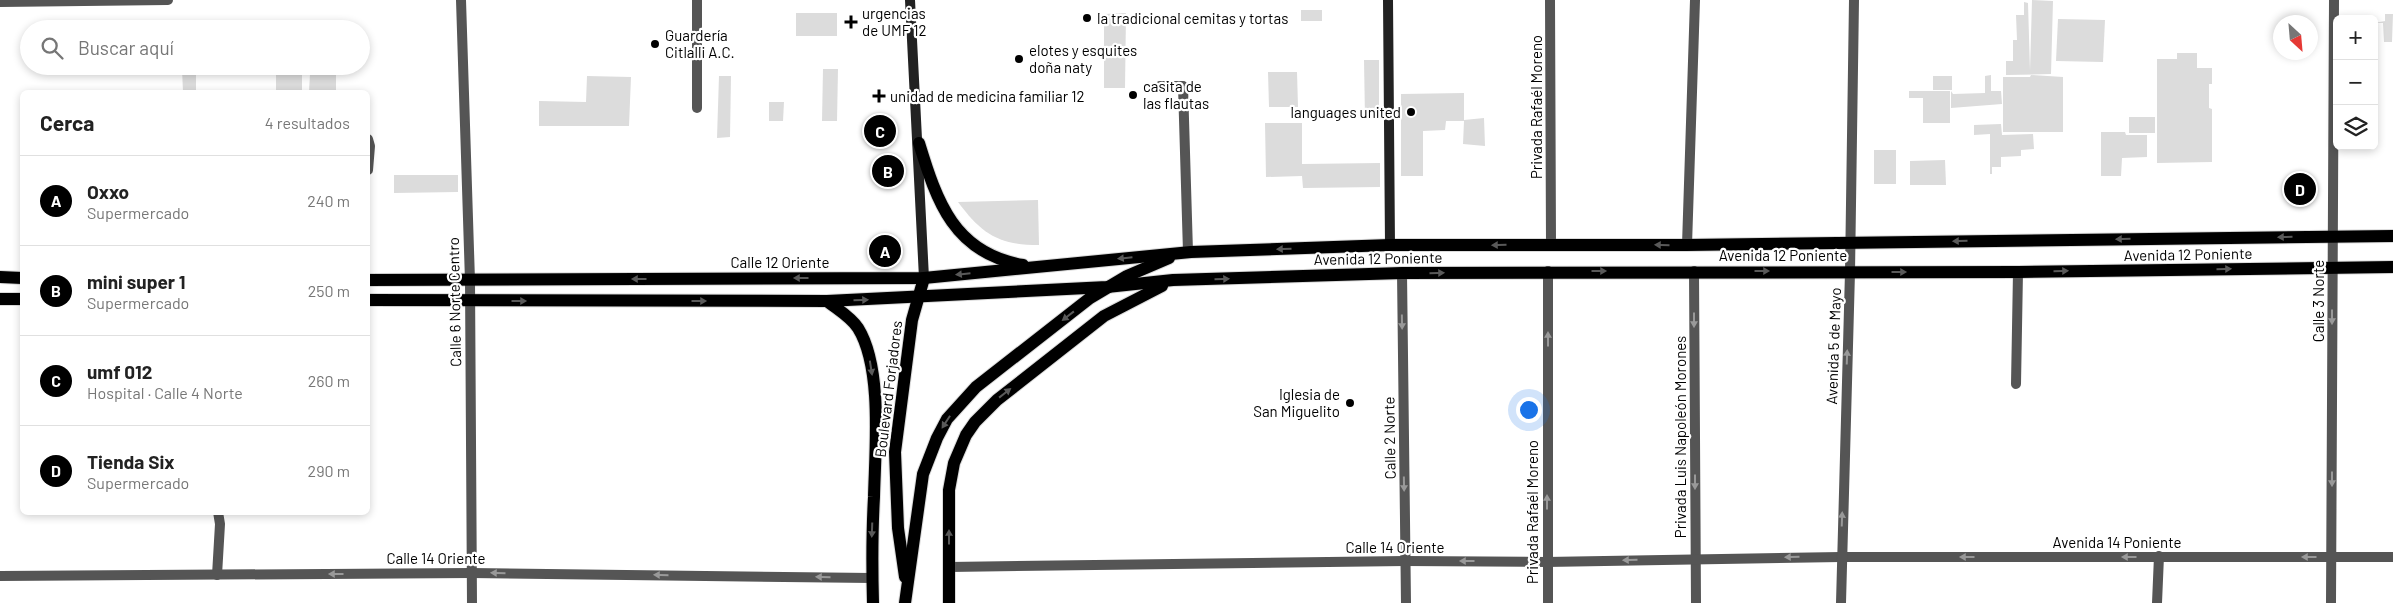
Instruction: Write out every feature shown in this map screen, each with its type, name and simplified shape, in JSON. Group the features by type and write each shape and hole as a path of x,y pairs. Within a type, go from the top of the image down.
{"main road":[{"path":"910,0 919,143 924,278"},
{"path":"1388,0 1390,245"},
{"path":"919,143 940,203 952,225 965,238 996,257 1012,263 1033,267"},
{"name":"Avenida 12 Poniente","path":"1190,252 1390,245 1687,245 2393,236"},
{"name":"Calle 12 Oriente","path":"370,280 924,278 1190,252"},
{"path":"907,603 907,588 923,474 936,438 947,419 976,388 1107,287 1148,266 1190,252"},
{"name":"Avenida 12 Poniente","path":"1173,280 1402,273 1548,271 2018,272 2393,267"},
{"path":"0,277 20,278"},
{"name":"Boulevard Forjadores","path":"907,588 898,528 895,452 917,298 924,278"},
{"path":"370,300 827,301 1107,287 1173,280"},
{"path":"949,603 951,476 959,449 975,422 997,400 1104,316 1139,296 1173,280"},
{"path":"0,299 20,299"},
{"path":"827,301 858,328 867,348 872,371 876,410 873,603"}],"street":[{"path":"0,2 168,0"},
{"name":"Calle 6 Norte Centro","path":"460,0 470,280 472,603"},
{"path":"697,0 697,108"},
{"name":"Privada Rafaél Moreno","path":"1550,0 1551,244"},
{"path":"1687,245 1695,0"},
{"name":"Avenida 5 de Mayo","path":"1841,603 1850,272 1854,0"},
{"name":"Calle 3 Norte","path":"2331,603 2334,0"},
{"path":"1160,86 1183,86 1190,252"},
{"name":"Privada Rafaél Moreno","path":"1548,271 1546,562 1548,603"},
{"name":"Privada Luis Napoleón Morones","path":"1694,271 1696,603"},
{"path":"2016,384 2018,272"},
{"name":"Calle 2 Norte","path":"1402,273 1406,603"},
{"path":"218,515 220,524 218,575"},
{"path":"2157,603 2159,556"},
{"name":"Avenida 14 Poniente","path":"1841,557 2393,556"},
{"name":"Calle 14 Oriente","path":"949,567 1405,561 1546,562 1841,557"},
{"name":"Calle 14 Oriente","path":"0,576 472,572 872,578"}],"shaded area":[{"path":"2032,0 2053,1 2051,74 2006,75 2006,61 2013,61 2013,40 2017,40 2016,15 2024,15 2024,2 2028,3 2030,71"},
{"path":"1301,10 1322,10 1322,21 1301,21"},
{"path":"796,13 837,13 837,36 796,36"},
{"path":"1126,13 1125,88 1104,88 1104,14"},
{"path":"2385,14 2393,14 2392,42 2384,42 2383,23 2378,22 2385,21"},
{"path":"2058,19 2105,20 2103,62 2056,61"},
{"path":"2177,53 2197,53 2197,68 2212,68 2212,84 2209,84 2209,108 2212,109 2212,162 2157,163 2157,59 2177,59"},
{"path":"1364,60 1379,60 1379,118 1365,118"},
{"path":"823,69 838,69 837,121 822,121"},
{"path":"1268,72 1297,72 1298,107 1269,107"},
{"path":"182,75 196,75 196,90 183,90"},
{"path":"276,75 302,75 302,90 276,90"},
{"path":"310,75 336,75 336,90 309,90"},
{"path":"1991,75 1991,91 2001,91 2002,104 1951,108 1951,91 1953,94 1985,93 1985,76"},
{"path":"2031,75 2063,77 2063,132 2003,132 2003,77 2030,77"},
{"path":"587,76 631,77 629,126 539,126 539,101 586,102"},
{"path":"719,76 731,76 730,137 717,138"},
{"path":"1933,76 1952,76 1952,90 1933,90"},
{"path":"1909,91 1950,91 1950,123 1923,123 1923,98 1909,98"},
{"path":"1464,93 1464,120 1484,118 1485,146 1463,144 1464,121 1446,121 1445,130 1423,131 1423,176 1401,176 1401,94"},
{"path":"769,102 784,102 783,121 769,121"},
{"path":"2129,117 2155,117 2155,133 2129,133"},
{"path":"1265,123 1302,123 1302,164 1380,163 1380,187 1303,188 1302,176 1266,177"},
{"path":"2001,124 2002,135 2033,134 2034,149 2021,150 2021,156 2001,157 2001,167 1992,167 1992,174 1990,174 1990,134 1974,135 1974,125"},
{"path":"2101,132 2125,132 2126,135 2147,135 2147,157 2122,158 2121,176 2101,176"},
{"path":"1874,150 1896,150 1896,184 1874,184"},
{"path":"1945,160 1946,185 1910,185 1910,161"},
{"path":"394,175 458,175 458,192 394,193"},
{"path":"1038,200 1039,245 1012,243 992,235 983,230 958,202"}],"place":[{"name":"la tradicional cemitas y tortas","path":"1087,18"},
{"name":"urgencias de UMF 12","path":"851,22"},
{"name":"Guardería Citlalli A.C.","path":"655,44"},
{"name":"elotes y esquites doña naty","path":"1019,59"},
{"name":"casita de las flautas","path":"1133,95"},
{"name":"unidad de medicina familiar 12","path":"879,96"},
{"name":"languages united","path":"1411,112"},
{"name":"umf 012","path":"880,131"},
{"name":"mini super 1","path":"888,171"},
{"name":"Tienda Six","path":"2300,189"},
{"name":"Oxxo","path":"885,251"},
{"name":"Iglesia de San Miguelito","path":"1350,403"}]}
